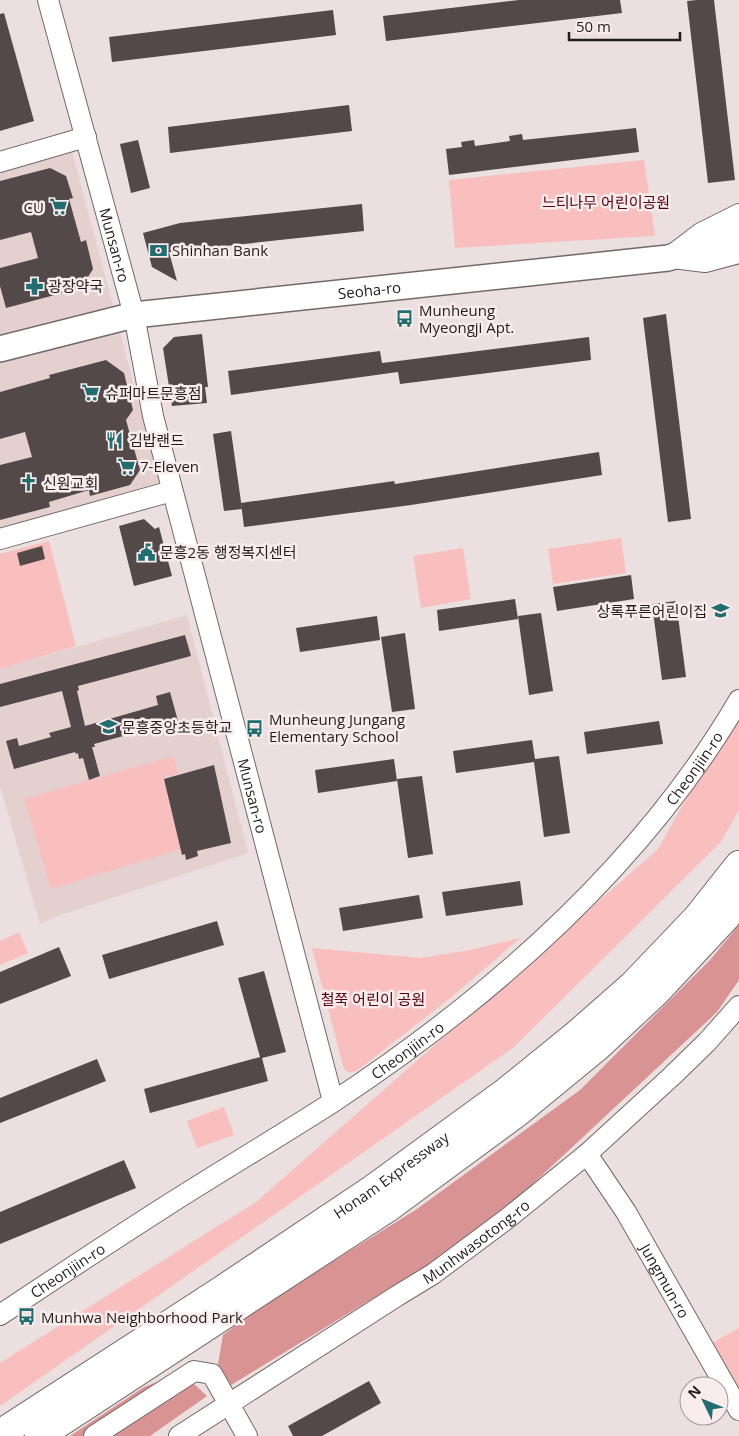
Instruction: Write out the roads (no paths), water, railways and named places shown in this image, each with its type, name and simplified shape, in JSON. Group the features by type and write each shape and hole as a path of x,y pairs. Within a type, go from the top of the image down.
{"highway":[{"name":"Honam Expressway","path":"0,1434 227,1287 346,1207 506,1092 575,1036 632,985 697,918 739,865"},
{"name":"Honam Expressway","path":"39,1436 389,1207 518,1112 597,1046 656,992 726,917 739,899"}],"main road":[{"name":"Seoha-ro","path":"0,349 134,315 668,258 739,236"}],"street":[{"name":"Munsan-ro","path":"48,0 134,315 152,412 172,491 333,1101"},
{"path":"0,162 86,138"},
{"path":"668,258 701,233 739,214"},
{"path":"668,258 705,262 739,253"},
{"path":"0,539 172,491"},
{"name":"Cheonjiin-ro","path":"0,1315 162,1209 333,1101 411,1047 476,998 551,932 628,853 674,798 739,700"},
{"name":"Munhwasotong-ro","path":"179,1436 433,1274 508,1218 587,1154 672,1076 707,1042 739,1006"},
{"name":"Jungmun-ro","path":"587,1154 626,1212 739,1410"},
{"path":"94,1436 194,1371 212,1374 247,1436"}],"place":[{"name":"CU","path":"58,207"},
{"name":"Shinhan Bank","path":"158,250"},
{"name":"광장약국","path":"34,286"},
{"name":"Munheung Myeongji Apt.","path":"405,319"},
{"name":"슈퍼마트문흥점","path":"91,393"},
{"name":"김밥랜드","path":"115,440"},
{"name":"7-Eleven","path":"126,466"},
{"name":"신원교회","path":"29,483"},
{"name":"문흥2동 행정복지센터","path":"146,552"},
{"name":"상록푸른어린이집","path":"721,611"},
{"name":"문흥중앙초등학교","path":"108,727"},
{"name":"Munheung Jungang Elementary School","path":"255,728"},
{"name":"Munhwa Neighborhood Park","path":"27,1317"}],"park label":[{"name":"느티나무 어린이공원","path":"606,202"},
{"name":"철쭉 어린이 공원","path":"373,999"}]}
